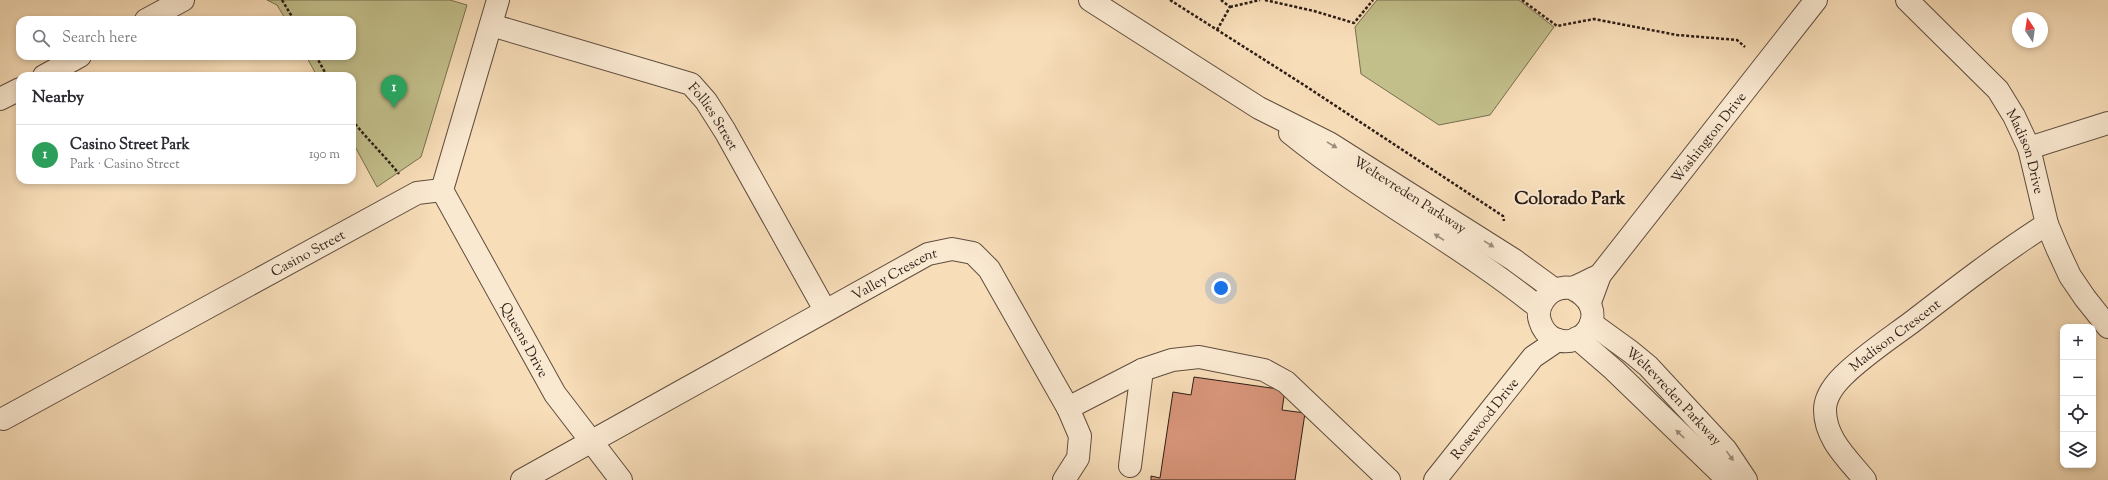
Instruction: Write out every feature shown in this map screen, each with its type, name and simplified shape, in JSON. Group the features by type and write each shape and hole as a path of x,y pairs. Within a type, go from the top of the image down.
{"street":[{"path":"153,16 183,0"},
{"path":"442,190 498,0"},
{"name":"Weltevreden Parkway","path":"1090,0 1260,108 1329,143 1514,260 1563,289 1582,293 1566,323"},
{"name":"Washington Drive","path":"1566,323 1600,275 1816,0"},
{"name":"Madison Drive","path":"1907,0 1998,90 2014,116 2029,148 2047,224 2070,276 2108,327"},
{"name":"Follies Street","path":"491,25 691,84 706,101 725,131 825,310"},
{"path":"51,72 73,60"},
{"path":"0,99 16,91"},
{"name":"Weltevreden Parkway","path":"1260,108 1320,158 1502,278 1566,323 1728,480"},
{"path":"2029,148 2108,123"},
{"name":"Casino Street","path":"3,419 417,194 442,190"},
{"name":"Queens Drive","path":"442,190 555,394 621,480"},
{"name":"Madison Crescent","path":"1865,480 1834,442 1827,426 1825,409 1829,392 1842,376 1874,350 2002,253 2047,224"},
{"name":"Valley Crescent","path":"522,480 928,254 952,249 973,253 989,269 1068,408 1080,436 1078,458 1064,480"},
{"name":"Washington Drive","path":"1563,289 1600,275"},
{"name":"Rosewood Drive","path":"1435,480 1533,357 1566,323 1545,297 1563,289"},
{"name":"Weltevreden Parkway","path":"1566,323 1631,352 1648,366 1726,450 1746,480"},
{"path":"1068,408 1142,370 1172,360 1199,357 1264,370 1286,382 1389,480"},
{"path":"1130,466 1142,370"}],"path":[{"path":"282,0 292,16"},
{"path":"1170,0 1311,89 1503,216 1505,228"},
{"path":"1221,0 1230,7"},
{"path":"1217,30 1230,7 1260,0"},
{"path":"1265,0 1314,11 1354,23 1373,0"},
{"path":"1522,0 1557,26 1594,19 1677,35 1736,40 1767,62"},
{"path":"318,60 325,72"},
{"path":"356,125 369,142 391,162 417,194"}],"shaded area":[{"path":"267,0 450,0 467,5 421,157 377,187 356,148 356,72 315,72 308,60 356,60 356,16 284,16 277,5"},
{"path":"1377,0 1519,0 1554,27 1490,115 1439,125 1361,74 1355,27"}],"building":[{"path":"1194,377 1285,390 1282,410 1305,413 1295,480 1151,480 1151,476 1160,478 1173,392 1191,395"}],"place":[{"name":"Casino Street Park","path":"394,108"}],"district":[{"name":"Colorado Park","path":"1570,198"}]}
